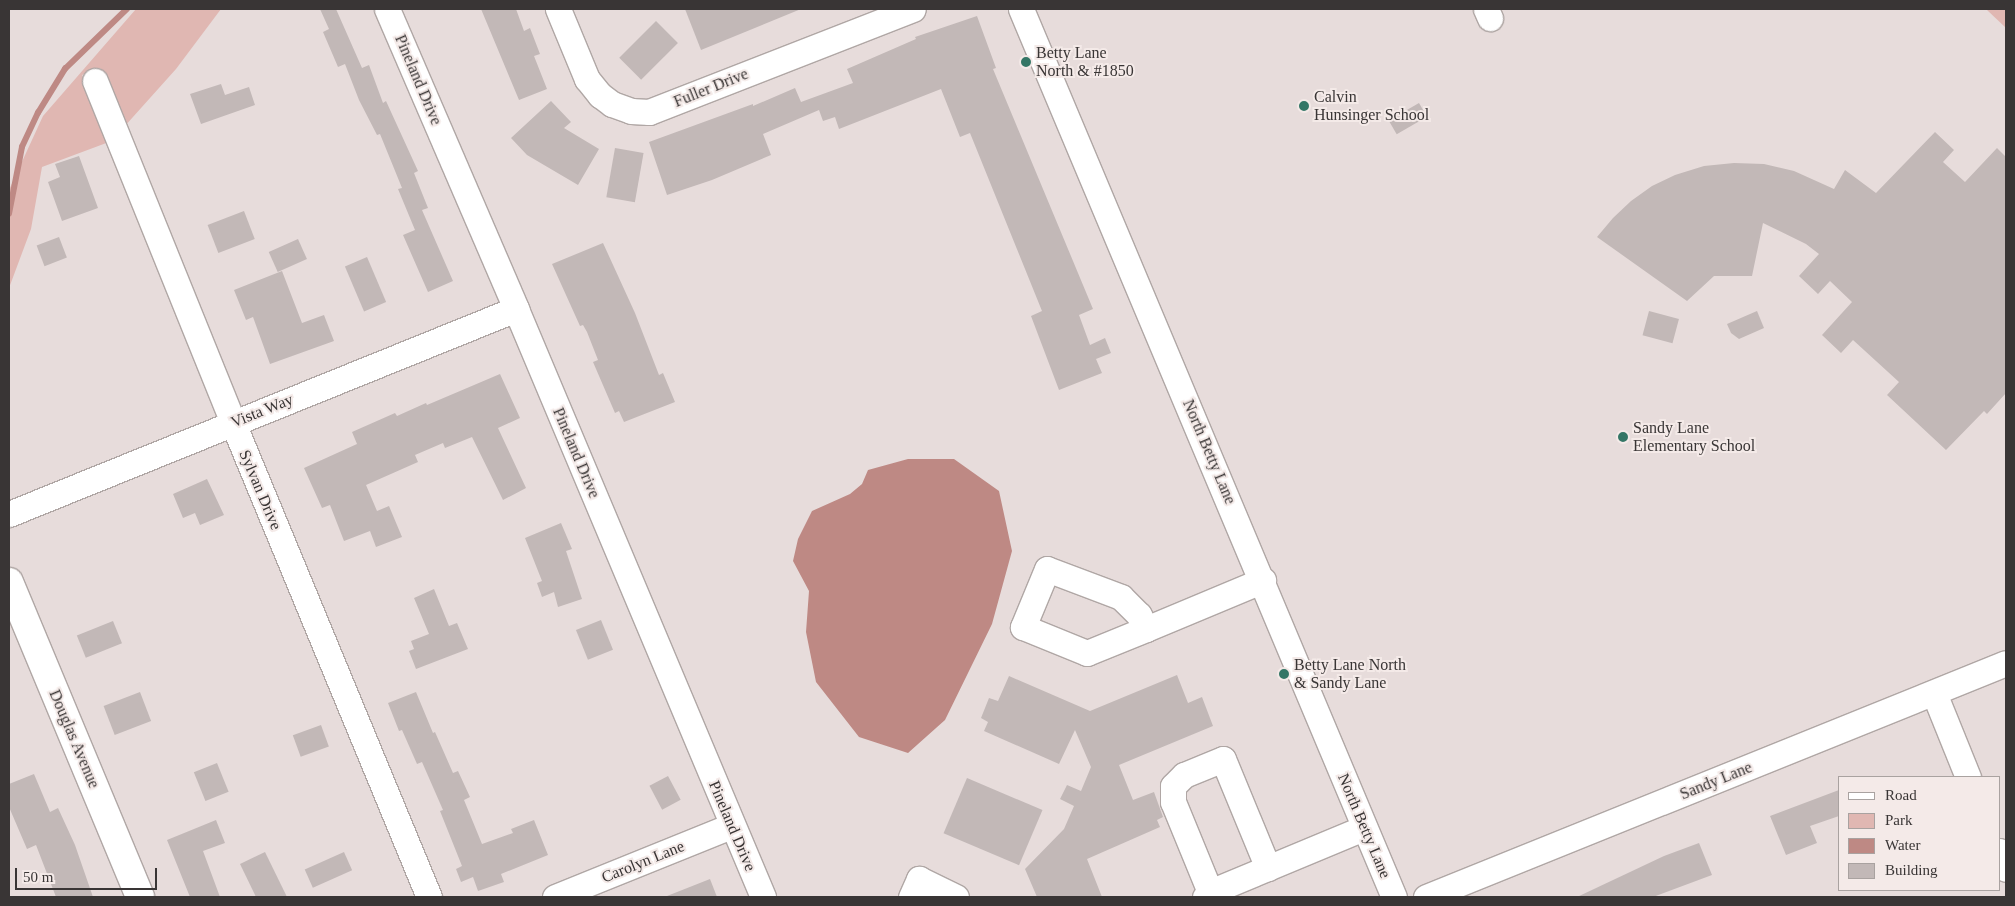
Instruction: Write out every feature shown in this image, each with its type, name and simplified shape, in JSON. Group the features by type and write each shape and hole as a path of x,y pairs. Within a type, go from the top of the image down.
{"main road":[{"name":"Douglas Avenue","path":"9,582 140,897"}],"street":[{"name":"Pineland Drive","path":"387,9 516,309 731,826 763,897"},
{"name":"Fuller Drive","path":"558,9 587,79 600,95 612,104 630,111 648,112 913,9"},
{"name":"North Betty Lane","path":"1021,9 1394,897"},
{"name":"Sylvan Drive","path":"95,81 233,423 429,897"},
{"name":"Vista Way","path":"9,514 516,309"},
{"path":"1146,629 1139,615 1121,597 1047,569 1023,627 1087,653 1146,629 1262,580"},
{"name":"Sandy Lane","path":"1426,897 2006,664"},
{"path":"1934,693 1968,776"},
{"path":"1268,868 1223,759 1184,775 1173,786 1173,802 1207,894 1364,828"},
{"name":"Carolyn Lane","path":"555,897 731,826"},
{"path":"2000,854 2006,869"},
{"path":"911,897 919,879 956,897"}],"green space":[{"path":"136,9 221,9 176,69 124,127 100,68 82,75 109,142 42,167 31,229 9,288 9,190 43,116"},
{"path":"2006,9 2006,28 1987,10"}],"water":[{"path":"908,459 954,459 999,491 1012,551 992,624 945,720 908,753 859,737 816,682 806,632 809,591 793,561 798,539 812,511 850,494 862,484 868,470"}],"building":[{"path":"320,9 336,9 362,68 369,65 383,103 386,101 418,171 414,173 428,208 422,210 453,281 428,292 403,235 415,230 398,189 402,188 380,134 377,135 359,100 345,64 338,67 323,32 329,29"},
{"path":"481,9 516,9 524,31 530,28 540,54 534,56 547,89 519,100"},
{"path":"685,9 801,9 701,50"},
{"path":"977,16 996,68 993,69 1093,309 1079,315 1090,345 1105,338 1111,353 1096,359 1102,373 1059,390 1031,316 1042,311 970,133 960,137 941,89 839,129 835,117 823,121 819,110 763,134 771,155 712,180 667,195 649,142 753,104 753,106 795,88 801,102 853,83 847,69 916,39 915,37"},
{"path":"656,21 678,43 641,80 619,58"},
{"path":"221,84 225,95 249,87 255,105 201,124 190,94"},
{"path":"551,101 571,122 564,128 599,149 578,185 527,155 511,138"},
{"path":"1419,103 1427,117 1397,134 1389,120"},
{"path":"1935,132 1954,150 1943,162 1965,182 1997,148 2006,157 2006,393 1987,414 1984,411 1946,450 1887,395 1899,382 1853,340 1841,353 1822,335 1852,302 1830,281 1818,294 1799,276 1819,254 1806,244 1763,223 1752,276 1714,276 1687,301 1597,237 1631,201 1652,186 1675,175 1704,166 1734,163 1764,164 1794,171 1834,189 1845,170 1876,193"},
{"path":"615,148 644,153 635,202 606,197"},
{"path":"79,156 98,208 62,221 48,182 60,177 55,164"},
{"path":"244,211 255,239 218,253 208,225"},
{"path":"59,237 67,258 44,266 37,246"},
{"path":"298,239 307,259 278,272 269,252"},
{"path":"603,243 635,313 659,375 663,373 675,402 624,422 619,411 615,413 593,362 598,360 587,332 583,325 580,326 552,264"},
{"path":"367,257 386,302 364,311 345,266"},
{"path":"282,271 302,323 324,315 334,341 270,364 253,317 246,320 234,290"},
{"path":"1649,311 1679,319 1672,343 1643,335"},
{"path":"1757,311 1764,328 1739,339 1731,333 1727,324"},
{"path":"500,374 520,418 498,428 526,488 503,500 472,437 445,448 443,443 415,455 418,462 366,485 377,511 389,506 402,537 376,547 370,531 344,541 330,505 322,508 304,468 357,444 352,432 395,413 397,416 426,403 427,405"},
{"path":"207,479 224,515 200,525 195,513 183,518 173,494"},
{"path":"561,523 572,549 566,551 582,599 558,607 554,592 542,597 537,583 542,581 525,538"},
{"path":"434,589 449,626 457,623 468,649 416,669 409,651 414,649 411,641 429,634 414,598"},
{"path":"601,620 613,650 588,660 576,630"},
{"path":"113,621 122,643 86,658 77,636"},
{"path":"1177,675 1188,703 1202,697 1213,726 1119,765 1133,800 1154,792 1163,817 1157,820 1160,827 1087,859 1102,897 1037,897 1025,869 1064,829 1074,806 1060,799 1067,785 1081,791 1091,767 1075,730 1059,764 984,731 988,722 981,718 989,698 998,701 1009,676 1090,711"},
{"path":"140,692 151,721 115,735 104,706"},
{"path":"416,692 433,733 435,732 453,773 458,771 470,797 464,800 482,844 513,833 511,829 534,820 548,855 501,874 504,882 478,891 473,877 461,882 456,869 462,866 440,811 443,810 422,762 417,764 402,730 399,731 388,703"},
{"path":"321,725 329,747 301,757 293,735"},
{"path":"217,763 229,792 205,801 194,772"},
{"path":"34,774 50,812 58,808 75,845 93,897 56,897 36,845 27,849 9,807 9,784"},
{"path":"668,776 681,800 662,810 649,786"},
{"path":"967,778 1042,810 1019,865 944,833"},
{"path":"1838,790 1838,816 1810,826 1817,843 1786,855 1770,816"},
{"path":"216,820 225,843 203,851 220,897 190,897 167,840"},
{"path":"1699,843 1712,875 1653,897 1577,897 1664,856"},
{"path":"265,852 287,897 256,897 240,864"},
{"path":"344,852 352,870 313,888 305,869"},
{"path":"710,879 717,897 667,897 667,896"}],"waterway":[{"path":"9,214 22,147 38,113 65,69 127,9"}],"place":[{"name":"Betty Lane North & #1850","path":"1026,62"},
{"name":"Calvin Hunsinger School","path":"1304,106"},
{"name":"Sandy Lane Elementary School","path":"1623,437"},
{"name":"Betty Lane North & Sandy Lane","path":"1284,674"}]}
